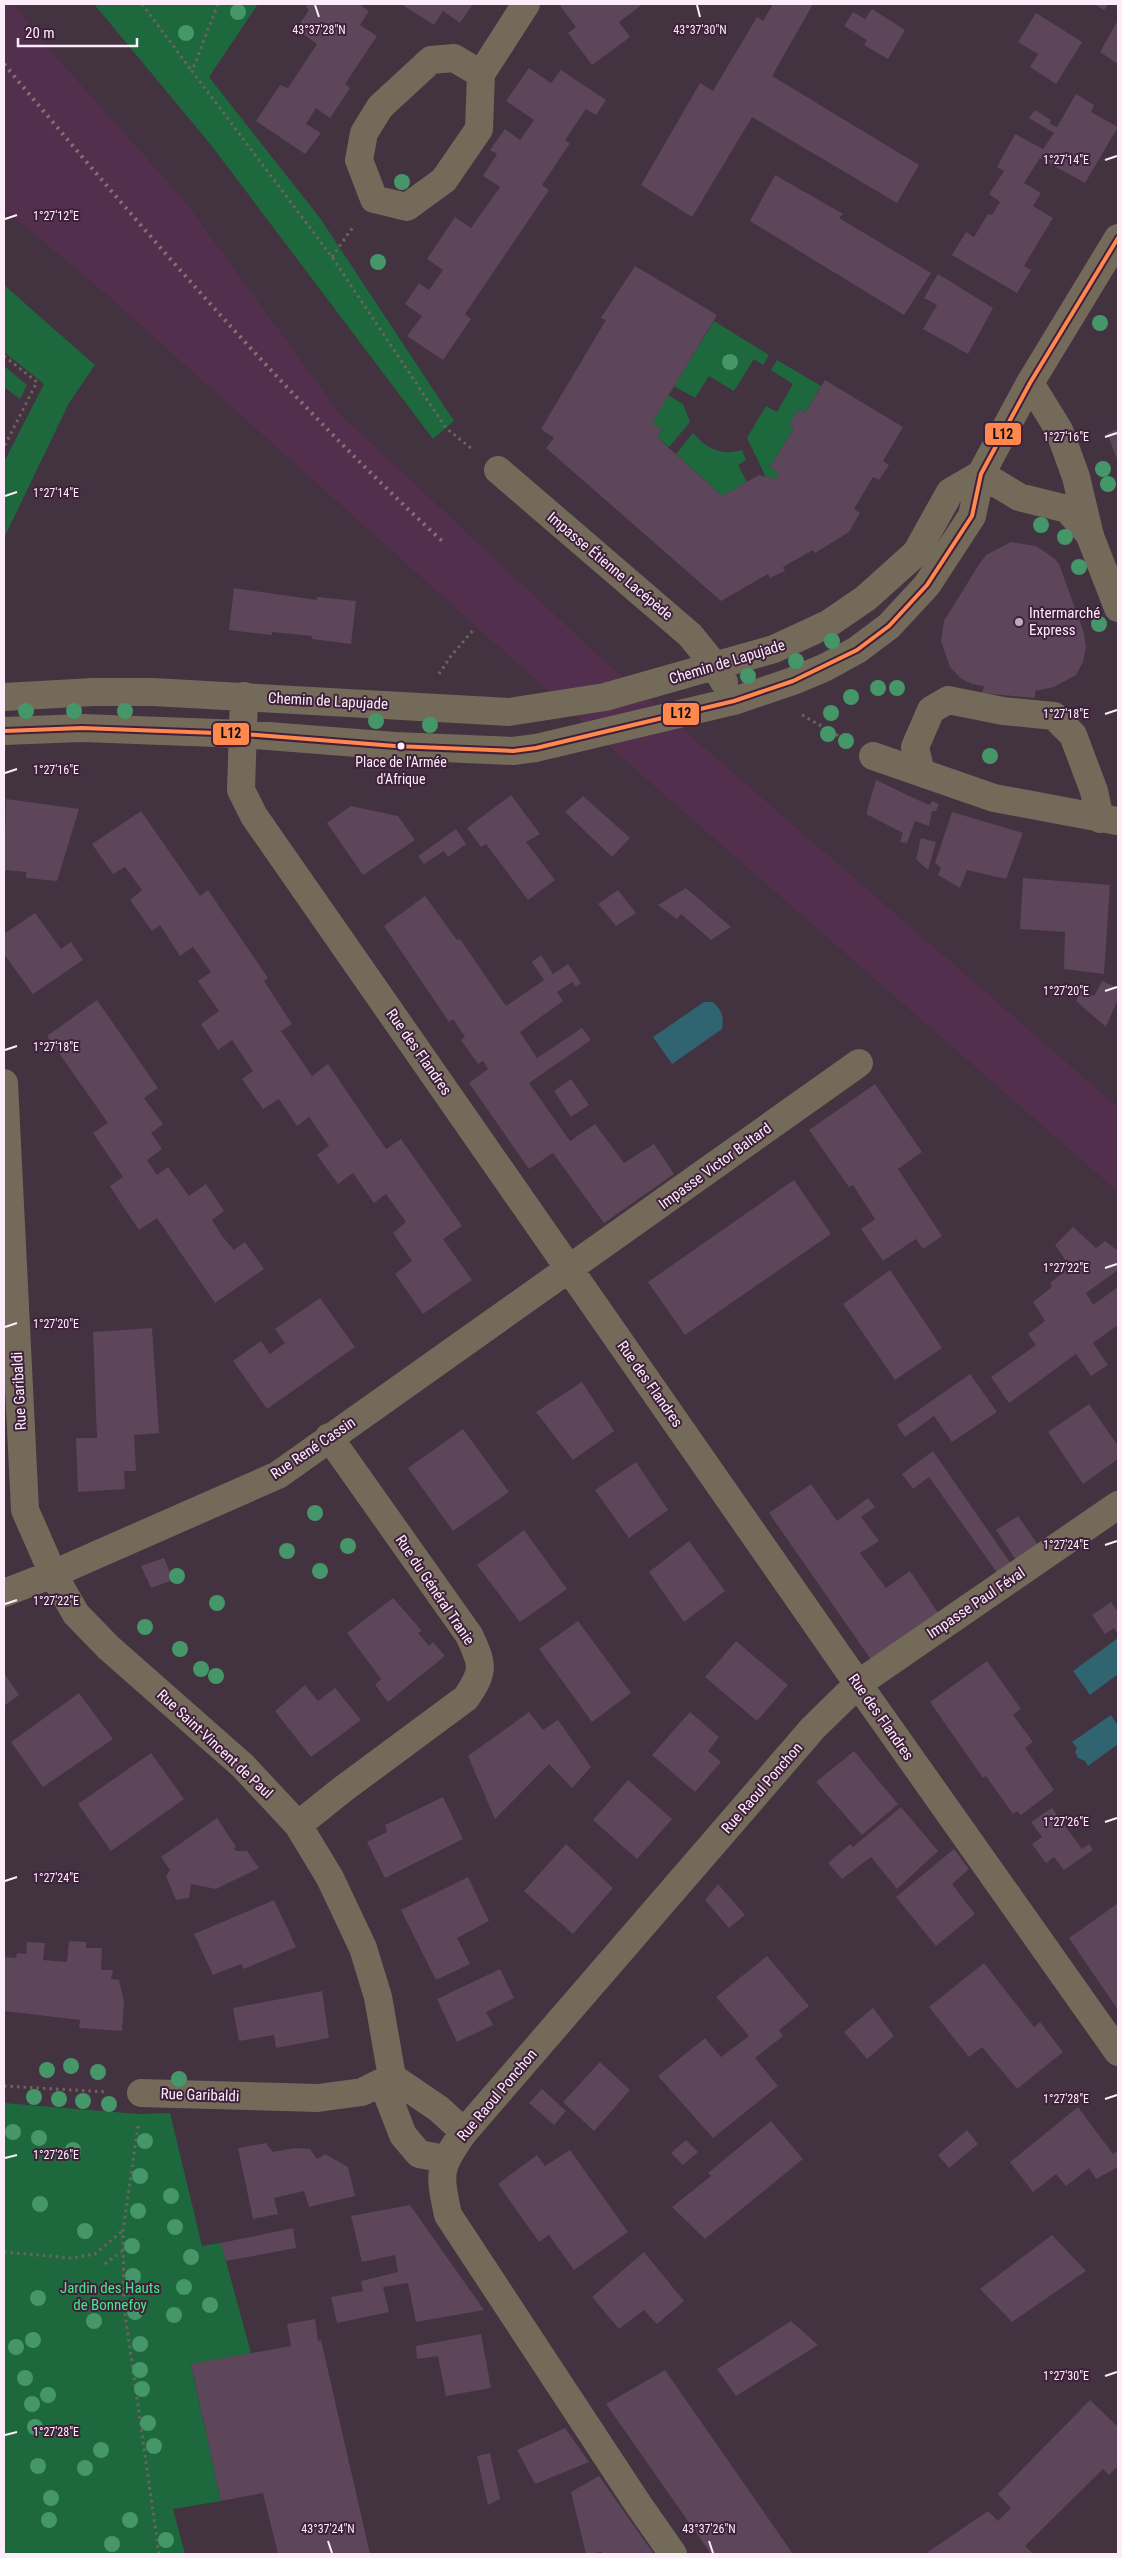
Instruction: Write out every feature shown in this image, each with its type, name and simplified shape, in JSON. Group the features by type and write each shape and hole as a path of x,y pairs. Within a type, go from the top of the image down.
{"street":[{"path":"481,74 454,58 430,60 380,106 364,133 359,160 374,199 407,207 444,180 479,129 481,74 526,4"},
{"path":"4,731 82,728 243,734 395,746 513,751 536,748 734,700 826,667 857,650 889,626 927,585 972,516 981,474 1030,384 1118,238"},
{"path":"1030,384 1058,430 1076,477 1090,536 1118,608"},
{"name":"Impasse Étienne Lacépède","path":"498,470 690,634 716,667 734,700"},
{"path":"981,474 1019,497 1067,509 1090,536"},
{"name":"Chemin de Lapujade","path":"4,697 93,692 244,696 509,712 605,698 774,649 828,624 866,598 916,553 950,492 981,474"},
{"name":"Rue des Flandres","path":"244,696 241,790 254,816 858,1684 1118,2052"},
{"path":"921,773 915,747 931,710 948,700 1003,711 1054,716 1073,735 1094,791 1109,820"},
{"path":"873,756 994,798 1109,820"},
{"name":"Impasse Victor Baltard","path":"570,1269 859,1063"},
{"name":"Rue Garibaldi","path":"4,1083 26,1510 53,1574"},
{"name":"Rue René Cassin","path":"4,1593 53,1574 278,1475 329,1437 570,1269"},
{"name":"Rue du Général Tranie","path":"298,1825 343,1788 466,1698 479,1678 480,1657 469,1635 329,1437"},
{"name":"Impasse Paul Féval","path":"858,1684 1118,1505"},
{"name":"Rue Saint-Vincent de Paul","path":"53,1574 76,1614 243,1766 298,1825 330,1878 363,1948 378,1997 392,2076 389,2100 403,2135 419,2154 445,2159"},
{"name":"Rue Raoul Ponchon","path":"673,2554 638,2504 448,2215 441,2178 445,2159 464,2132 813,1728 858,1684"},
{"path":"392,2076 439,2109 464,2132"},
{"name":"Rue Garibaldi","path":"136,2093 318,2098 362,2092 392,2076"}],"path":[{"path":"142,4 332,257 446,428 498,470"},
{"path":"192,71 218,4"},
{"path":"4,356 37,382 4,447"},
{"path":"439,675 451,656 475,628"},
{"path":"795,711 873,756"},
{"path":"4,2086 136,2093 139,2121 123,2231 124,2307 158,2554"},
{"path":"4,2252 71,2258 95,2254 123,2231"},
{"path":"105,2264 123,2251"}],"shaded area":[{"path":"4,4 13,4 42,41 184,200 340,414 600,657 1118,1107 1118,1192 646,779 108,296 4,209"}],"green space":[{"path":"94,4 258,4 209,77 320,218 454,421 433,439 211,145"},
{"path":"4,285 95,365 69,403 4,538 4,462 44,384 4,352"},
{"path":"714,321 769,355 763,365 754,359 734,391 709,376 695,398 674,386"},
{"path":"777,360 821,386 805,413 799,409 790,425 794,428 770,467 779,473 776,479 766,477 747,438 766,406 777,412 793,384 771,370"},
{"path":"4,366 27,385 20,399 4,387"},
{"path":"668,395 683,404 690,422 669,447 657,437 662,429 652,423"},
{"path":"693,433 715,450 734,452 742,450 746,460 738,465 747,482 722,496 676,454"},
{"name":"Jardin des Hauts de Bonnefoy","path":"4,2103 139,2114 170,2113 202,2246 221,2243 251,2353 191,2365 221,2501 173,2509 185,2554 4,2554"}],"water":[{"path":"704,1002 713,1002 722,1014 722,1029 672,1064 653,1037"},
{"path":"1118,1638 1118,1674 1090,1695 1073,1671"},
{"path":"1111,1715 1118,1726 1118,1744 1088,1766 1085,1761 1078,1758 1075,1752 1077,1748 1072,1742"}],"building":[{"path":"308,4 363,4 361,6 369,11 360,25 377,36 345,84 350,88 330,118 316,108 306,124 321,133 305,154 256,121 280,85 288,88 317,44 296,29 309,10 306,7"},
{"path":"401,4 473,4 460,23 443,11 434,25"},
{"path":"562,4 643,4 619,22 630,37 592,65 568,33 576,27 560,6"},
{"path":"773,4 813,4 772,76 919,165 897,203 752,117 692,217 641,185 700,83 713,91 757,17 763,21"},
{"path":"1094,4 1108,4 1104,10"},
{"path":"872,9 905,30 888,59 864,45 867,40 844,26 853,12 865,19"},
{"path":"1036,13 1082,42 1056,84 1030,67 1038,54 1018,42"},
{"path":"1118,20 1118,64 1100,52"},
{"path":"529,68 551,83 561,70 606,100 596,115 586,109 565,140 570,143 542,185 549,190 465,314 471,319 443,360 407,336 422,316 405,304 419,283 429,290 443,270 427,259 455,217 471,228 500,187 483,176 497,154 490,150 505,129 520,140 534,120 506,101"},
{"path":"1076,94 1094,105 1091,112 1118,127 1085,183 1040,158 1024,183 1041,193 1033,206 1053,218 1024,266 1031,270 1017,293 952,255 966,232 974,237 988,214 992,215 1000,202 989,194 1004,171 997,167 1015,134 1043,149 1054,133 1029,118 1035,110 1051,120 1050,124 1057,127"},
{"path":"775,175 843,214 839,218 931,273 904,315 750,221"},
{"path":"635,266 717,315 652,423 662,429 657,437 722,496 759,475 776,479 779,473 770,467 794,428 789,425 799,409 805,413 825,380 903,427 883,461 889,465 879,480 873,477 854,509 860,513 849,532 815,553 813,550 783,567 785,571 770,578 768,574 721,601 546,448 554,438 541,429 606,320 601,318"},
{"path":"938,274 993,308 968,354 923,329 937,305 924,298"},
{"path":"1118,429 1118,462 1107,433"},
{"path":"1011,542 1036,546 1054,558 1059,564 1084,633 1086,647 1083,662 1076,675 1054,687 1035,691 1035,698 982,693 984,686 972,684 960,678 950,667 941,641 944,621 978,566 986,555"},
{"path":"234,588 317,600 317,597 356,601 351,644 312,639 312,636 272,632 272,635 229,630"},
{"path":"876,780 930,805 932,801 939,804 936,811 932,811 929,826 915,821 907,843 900,842 903,833 866,814"},
{"path":"511,795 540,834 526,842 555,880 528,900 486,844 481,847 467,828"},
{"path":"583,796 630,838 612,857 565,812"},
{"path":"6,799 79,809 57,881 26,878 26,872 4,870"},
{"path":"351,806 398,816 415,840 363,875 327,823"},
{"path":"141,811 200,896 208,890 268,978 264,981 292,1024 281,1031 312,1076 328,1064 386,1149 401,1139 462,1226 443,1239 472,1280 423,1314 395,1274 412,1261 393,1233 406,1222 386,1194 374,1203 353,1173 338,1184 317,1155 329,1146 309,1117 297,1126 279,1099 263,1109 242,1079 253,1071 232,1040 218,1050 201,1024 219,1011 198,981 211,972 193,947 180,956 160,925 152,931 130,900 142,890 125,867 113,874 92,844"},
{"path":"952,812 1023,833 1006,879 967,870 960,888 938,875 941,868 935,863"},
{"path":"456,829 466,844 448,857 444,851 424,864 418,856"},
{"path":"921,838 936,842 928,870 916,859"},
{"path":"1023,878 1110,885 1104,974 1064,969 1065,932 1020,929"},
{"path":"686,888 731,927 711,940 681,914 677,919 658,905"},
{"path":"618,890 636,913 616,926 598,904"},
{"path":"425,896 457,940 460,939 506,1006 544,980 532,962 541,955 553,974 568,964 581,983 576,987 572,982 557,992 563,1001 520,1032 537,1058 582,1028 591,1040 529,1083 570,1141 595,1124 624,1163 654,1144 674,1174 604,1223 553,1153 529,1169 469,1083 488,1069 483,1061 478,1064 461,1040 465,1037 453,1019 449,1022 384,926"},
{"path":"35,913 61,949 71,942 83,960 33,994 4,954 4,934"},
{"path":"1102,981 1118,988 1118,999 1106,1027 1076,1001 1081,989 1094,996"},
{"path":"97,1000 158,1088 144,1098 163,1124 151,1133 162,1149 147,1160 157,1175 168,1167 189,1196 206,1184 224,1211 212,1220 222,1236 234,1250 245,1242 264,1269 215,1303 157,1218 139,1230 120,1202 110,1186 123,1177 93,1133 108,1123 47,1036"},
{"path":"571,1079 589,1105 571,1117 554,1091"},
{"path":"875,1084 922,1152 898,1169 942,1236 923,1249 916,1239 883,1261 861,1229 875,1219 853,1185 849,1187 809,1130"},
{"path":"794,1180 831,1234 685,1335 648,1282"},
{"path":"1073,1227 1096,1248 1105,1241 1118,1251 1118,1270 1086,1293 1093,1305 1118,1287 1118,1325 1093,1343 1108,1365 1091,1376 1076,1354 1009,1403 991,1377 1036,1345 1028,1334 1045,1321 1033,1302 1052,1287 1050,1283 1070,1267 1055,1245"},
{"path":"890,1270 942,1348 895,1380 843,1304"},
{"path":"320,1298 355,1347 267,1409 233,1361 261,1341 270,1354 285,1343 275,1329"},
{"path":"152,1328 159,1433 134,1435 136,1471 124,1471 125,1489 78,1492 76,1438 97,1438 93,1332"},
{"path":"970,1374 997,1412 952,1442 934,1416 905,1437 897,1425"},
{"path":"582,1382 614,1431 573,1460 536,1412"},
{"path":"1089,1404 1118,1446 1118,1459 1083,1484 1048,1432"},
{"path":"463,1429 509,1492 453,1531 408,1468"},
{"path":"933,1451 1011,1564 998,1574 929,1477 913,1489 902,1474"},
{"path":"636,1462 668,1510 629,1538 595,1490"},
{"path":"811,1484 837,1521 868,1498 875,1507 861,1517 879,1541 860,1553 886,1588 910,1571 939,1614 872,1661 769,1513"},
{"path":"1018,1516 1038,1545 1016,1560 996,1530"},
{"path":"524,1530 567,1589 520,1622 477,1565"},
{"path":"689,1541 725,1591 684,1622 649,1572"},
{"path":"164,1558 173,1580 151,1588 141,1566"},
{"path":"393,1598 422,1631 418,1633 429,1646 433,1642 445,1656 388,1702 375,1685 381,1679 347,1633"},
{"path":"1111,1602 1118,1612 1118,1634 1114,1628 1105,1634 1092,1615"},
{"path":"578,1621 631,1693 592,1722 539,1649"},
{"path":"736,1641 788,1685 757,1721 705,1677"},
{"path":"987,1661 1021,1709 1013,1715 1033,1742 1025,1748 1054,1790 1021,1815 1017,1811 1013,1814 986,1776 983,1778 930,1702"},
{"path":"4,1673 19,1695 4,1706"},
{"path":"305,1685 318,1701 335,1688 361,1720 311,1757 275,1711"},
{"path":"79,1693 113,1739 43,1787 11,1742"},
{"path":"529,1712 543,1730 558,1720 591,1767 572,1788 549,1764 495,1819 468,1756"},
{"path":"690,1712 719,1737 708,1751 721,1762 695,1792 652,1755"},
{"path":"854,1751 898,1804 862,1835 816,1782"},
{"path":"151,1753 184,1799 111,1851 78,1804"},
{"path":"628,1780 672,1819 637,1859 593,1820"},
{"path":"443,1797 463,1839 385,1878 367,1842 387,1832 385,1825"},
{"path":"901,1807 938,1851 897,1889 871,1857 842,1879 828,1863 850,1844 853,1847"},
{"path":"1052,1808 1082,1849 1089,1844 1093,1850 1064,1870 1054,1857 1046,1863 1032,1844 1042,1837 1031,1822"},
{"path":"217,1818 236,1847 233,1848 236,1851 247,1851 259,1868 216,1889 191,1884 189,1898 176,1900 166,1876 170,1870 161,1857"},
{"path":"566,1844 613,1888 573,1934 524,1891"},
{"path":"954,1849 969,1869 952,1884 975,1914 936,1946 896,1897"},
{"path":"468,1877 489,1921 457,1938 470,1964 436,1980 401,1910"},
{"path":"718,1884 745,1915 729,1928 705,1900"},
{"path":"274,1900 296,1947 244,1969 241,1964 213,1975 194,1934"},
{"path":"1117,1904 1118,1906 1118,2010 1069,1938"},
{"path":"69,1941 86,1942 86,1948 102,1948 101,1970 113,1970 111,1979 119,1980 124,2001 122,2031 79,2028 80,2020 4,2011 4,1957 16,1958 17,1953 26,1954 27,1942 45,1943 43,1960 67,1962"},
{"path":"767,1956 809,2006 779,2030 783,2036 755,2058 778,2086 713,2138 658,2076 705,2038 721,2057 749,2036 716,1997"},
{"path":"984,1963 1034,2027 1040,2022 1063,2052 1017,2089 982,2047 969,2057 929,2007"},
{"path":"500,1969 514,1998 486,2012 493,2025 457,2042 437,1999"},
{"path":"322,1991 329,2038 276,2048 274,2035 239,2041 233,2008"},
{"path":"873,2008 894,2036 867,2059 844,2032"},
{"path":"600,2062 630,2090 594,2131 563,2102"},
{"path":"542,2089 566,2111 554,2125 529,2103"},
{"path":"1078,2107 1113,2154 1118,2150 1118,2167 1096,2179 1089,2168 1066,2186 1056,2174 1033,2192 1010,2162"},
{"path":"771,2121 803,2159 705,2239 672,2207 711,2176 708,2173"},
{"path":"967,2130 978,2144 949,2168 938,2155"},
{"path":"686,2140 698,2152 683,2165 671,2153"},
{"path":"266,2143 273,2152 295,2148 310,2149 317,2159 325,2154 348,2167 355,2196 309,2207 304,2191 274,2198 278,2214 253,2219 238,2148"},
{"path":"570,2150 628,2232 574,2270 549,2235 539,2242 498,2184 537,2155 545,2166"},
{"path":"410,2205 484,2310 416,2322 408,2283 383,2287 389,2312 337,2323 331,2297 363,2291 361,2281 398,2272 395,2255 362,2262 351,2216"},
{"path":"293,2228 296,2248 226,2261 221,2243"},
{"path":"1052,2235 1086,2271 1012,2322 980,2289"},
{"path":"644,2252 684,2301 657,2324 644,2310 619,2329 592,2297"},
{"path":"315,2319 318,2341 321,2340 370,2554 278,2554 263,2493 221,2501 191,2364 291,2346 287,2324"},
{"path":"791,2321 818,2345 736,2396 717,2369"},
{"path":"481,2334 491,2388 446,2396 438,2356 417,2359 416,2346"},
{"path":"665,2370 793,2554 711,2554 606,2404"},
{"path":"1090,2400 1118,2427 1118,2466 1109,2475 1103,2469 1025,2546 1033,2554 925,2554 988,2511 998,2521 1011,2508 998,2494"},
{"path":"565,2428 589,2462 535,2484 517,2450"},
{"path":"490,2453 500,2499 488,2505 477,2456"},
{"path":"599,2476 654,2554 602,2554 602,2552 586,2554 571,2492"}],"railway":[{"path":"4,64 161,249 270,369 326,428 442,541"}],"transit line":[{"name":"L12","path":"4,731 82,728 243,734 395,746 513,751 536,748 734,701 793,681 857,650 889,626 927,585 972,516 981,474 1030,383 1118,238"}],"place":[{"name":"Intermarché Express","path":"1019,622"},
{"name":"Place de l'Armée d'Afrique","path":"401,746"}]}
